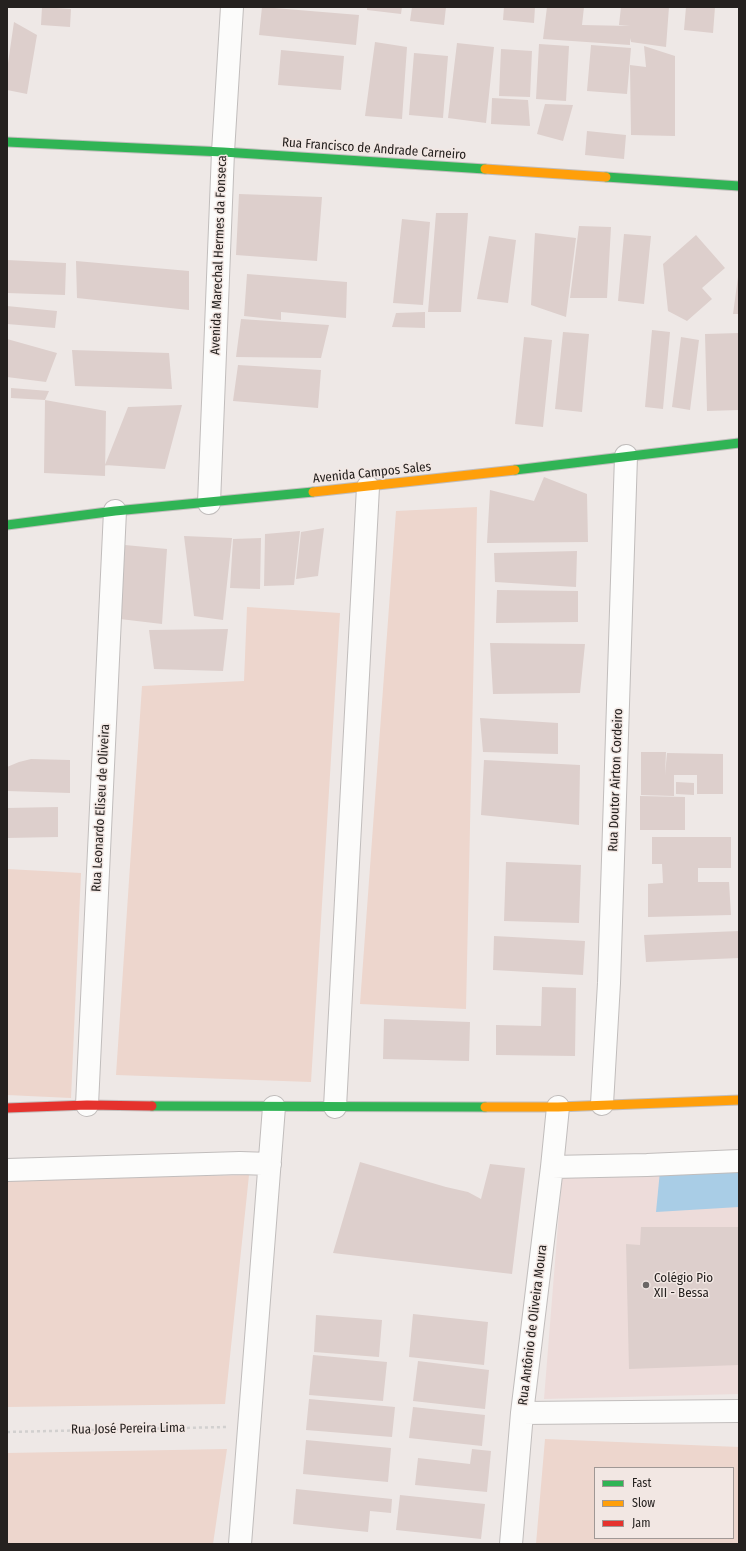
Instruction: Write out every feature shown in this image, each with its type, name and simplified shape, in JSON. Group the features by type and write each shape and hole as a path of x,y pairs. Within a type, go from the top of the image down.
{"street":[{"name":"Avenida Marechal Hermes da Fonseca","path":"209,503 223,152 232,7"},
{"name":"Rua Francisco de Andrade Carneiro","path":"7,142 223,152 739,186"},
{"name":"Avenida Campos Sales","path":"7,525 115,511 368,487 739,443"},
{"name":"Rua Doutor Airton Cordeiro","path":"602,1104 609,983 626,456"},
{"path":"334,1107 368,487"},
{"name":"Rua Leonardo Eliseu de Oliveira","path":"87,1105 115,511"},
{"path":"7,1108 87,1105 274,1107 558,1107 602,1104 739,1100"},
{"path":"240,1544 274,1107"},
{"name":"Rua Antônio de Oliveira Moura","path":"511,1544 522,1413 558,1107"},
{"path":"552,1167 739,1162"},
{"path":"7,1170 240,1163 270,1164"},
{"path":"522,1413 739,1411"}],"path":[{"name":"Rua José Pereira Lima","path":"7,1432 250,1426"}],"shaded area":[{"path":"477,507 466,1009 360,1004 396,511"},
{"path":"247,607 340,613 311,1082 116,1075 142,686 244,681"},
{"path":"7,869 81,873 71,1098 7,1095"},
{"name":"Colégio Pio XII - Bessa","path":"739,1171 739,1394 544,1399 562,1175"},
{"path":"249,1175 225,1404 7,1407 7,1180"},
{"path":"545,1439 739,1447 739,1544 536,1544"},
{"path":"227,1449 213,1544 7,1544 7,1453"}],"water":[{"path":"660,1171 739,1171 739,1207 656,1212"}],"building":[{"path":"42,7 71,9 70,27 41,25"},
{"path":"262,7 359,15 356,45 259,35"},
{"path":"367,7 402,7 401,14 367,10"},
{"path":"412,7 446,7 444,25 410,21"},
{"path":"504,7 535,7 534,23 503,20"},
{"path":"547,7 584,7 582,25 630,26 619,25 621,7 669,7 666,47 631,42 630,38 630,45 543,39"},
{"path":"686,7 715,7 713,33 684,30"},
{"path":"14,22 37,35 27,94 7,90 7,70"},
{"path":"375,42 407,47 402,119 365,116"},
{"path":"457,43 494,47 486,123 448,118"},
{"path":"539,44 569,46 566,101 536,99"},
{"path":"591,45 631,48 627,94 587,91"},
{"path":"644,46 675,56 675,136 631,135 630,65 646,67"},
{"path":"501,49 532,51 530,97 499,96"},
{"path":"281,50 344,56 341,90 278,85"},
{"path":"414,53 448,56 443,118 409,115"},
{"path":"492,98 528,100 530,126 491,124"},
{"path":"545,104 573,105 563,141 537,134"},
{"path":"587,131 626,135 624,159 585,155"},
{"path":"239,194 322,197 317,261 236,255"},
{"path":"436,213 468,213 461,312 428,312"},
{"path":"402,219 430,222 423,305 393,303"},
{"path":"579,226 611,227 607,298 570,298"},
{"path":"535,233 576,238 566,317 531,305"},
{"path":"624,234 651,236 644,304 618,301"},
{"path":"696,235 725,268 702,288 712,299 687,321 668,311 663,264"},
{"path":"489,236 516,240 508,303 477,299"},
{"path":"7,260 66,263 65,295 7,293"},
{"path":"76,261 189,271 189,310 77,298"},
{"path":"247,274 347,282 346,318 281,312 281,320 244,316"},
{"path":"738,277 739,314 733,314"},
{"path":"7,306 57,311 55,328 7,324"},
{"path":"425,312 425,328 392,327 396,313"},
{"path":"241,319 329,325 321,358 236,357"},
{"path":"652,330 670,332 663,409 645,407"},
{"path":"563,332 589,334 582,412 555,409"},
{"path":"739,333 739,410 707,411 705,334"},
{"path":"524,337 552,340 543,427 515,424"},
{"path":"681,337 699,340 690,410 672,407"},
{"path":"7,339 57,353 46,382 7,377"},
{"path":"72,350 169,353 172,389 75,386"},
{"path":"238,365 321,370 318,408 233,401"},
{"path":"11,388 49,391 45,400 11,398"},
{"path":"45,400 106,411 105,476 44,473"},
{"path":"182,405 165,469 105,465 128,407"},
{"path":"544,477 587,494 588,542 487,543 490,490 534,501"},
{"path":"324,528 318,576 296,579 301,532"},
{"path":"300,531 294,585 264,586 265,534"},
{"path":"184,536 232,538 223,620 194,616"},
{"path":"261,538 260,589 230,588 233,539"},
{"path":"125,545 167,549 162,624 120,619"},
{"path":"577,551 576,587 495,582 494,553"},
{"path":"497,590 578,591 578,622 496,623"},
{"path":"228,629 223,671 154,669 149,630"},
{"path":"490,643 585,644 580,693 493,694"},
{"path":"480,718 558,723 558,754 483,752"},
{"path":"641,752 666,752 665,775 667,753 723,754 723,794 697,794 697,775 674,775 674,796 641,795"},
{"path":"31,759 70,760 70,793 7,791 7,767"},
{"path":"484,760 580,765 579,825 481,815"},
{"path":"676,782 694,783 694,795 676,794"},
{"path":"640,796 685,797 685,830 640,830"},
{"path":"58,807 58,837 7,838 7,808"},
{"path":"652,837 731,837 731,868 698,868 698,882 729,882 731,915 648,917 648,884 663,883 662,864 652,864"},
{"path":"506,862 581,865 579,923 504,921"},
{"path":"739,931 739,958 646,962 644,935"},
{"path":"494,936 585,941 583,975 493,970"},
{"path":"542,987 576,988 575,1056 496,1055 496,1025 541,1026"},
{"path":"384,1019 470,1022 469,1061 383,1059"},
{"path":"360,1162 468,1192 481,1199 490,1164 525,1168 512,1274 333,1253"},
{"path":"641,1227 739,1227 739,1365 629,1369 626,1244 640,1245"},
{"path":"413,1314 488,1322 484,1365 409,1357"},
{"path":"316,1315 382,1320 379,1357 314,1352"},
{"path":"313,1355 387,1362 383,1401 309,1395"},
{"path":"418,1361 489,1370 485,1409 413,1401"},
{"path":"309,1399 395,1407 392,1437 306,1430"},
{"path":"413,1407 485,1415 482,1446 409,1438"},
{"path":"306,1440 391,1448 388,1482 303,1474"},
{"path":"472,1449 491,1451 487,1492 415,1485 418,1458 470,1464"},
{"path":"296,1489 392,1499 391,1513 370,1511 368,1532 293,1524"},
{"path":"400,1495 485,1504 481,1539 396,1530"}],"traffic: fast":[{"path":"7,142 223,152 485,169"},
{"path":"606,177 739,186"},
{"path":"515,470 739,443"},
{"path":"7,525 115,511 313,492"},
{"path":"152,1106 485,1107"}],"traffic: slow":[{"path":"485,169 606,177"},
{"path":"313,492 515,470"},
{"path":"485,1107 558,1107 739,1100"}],"traffic: jam":[{"path":"7,1108 87,1105 152,1106"}],"place":[{"name":"Colégio Pio XII - Bessa","path":"646,1285"}]}
